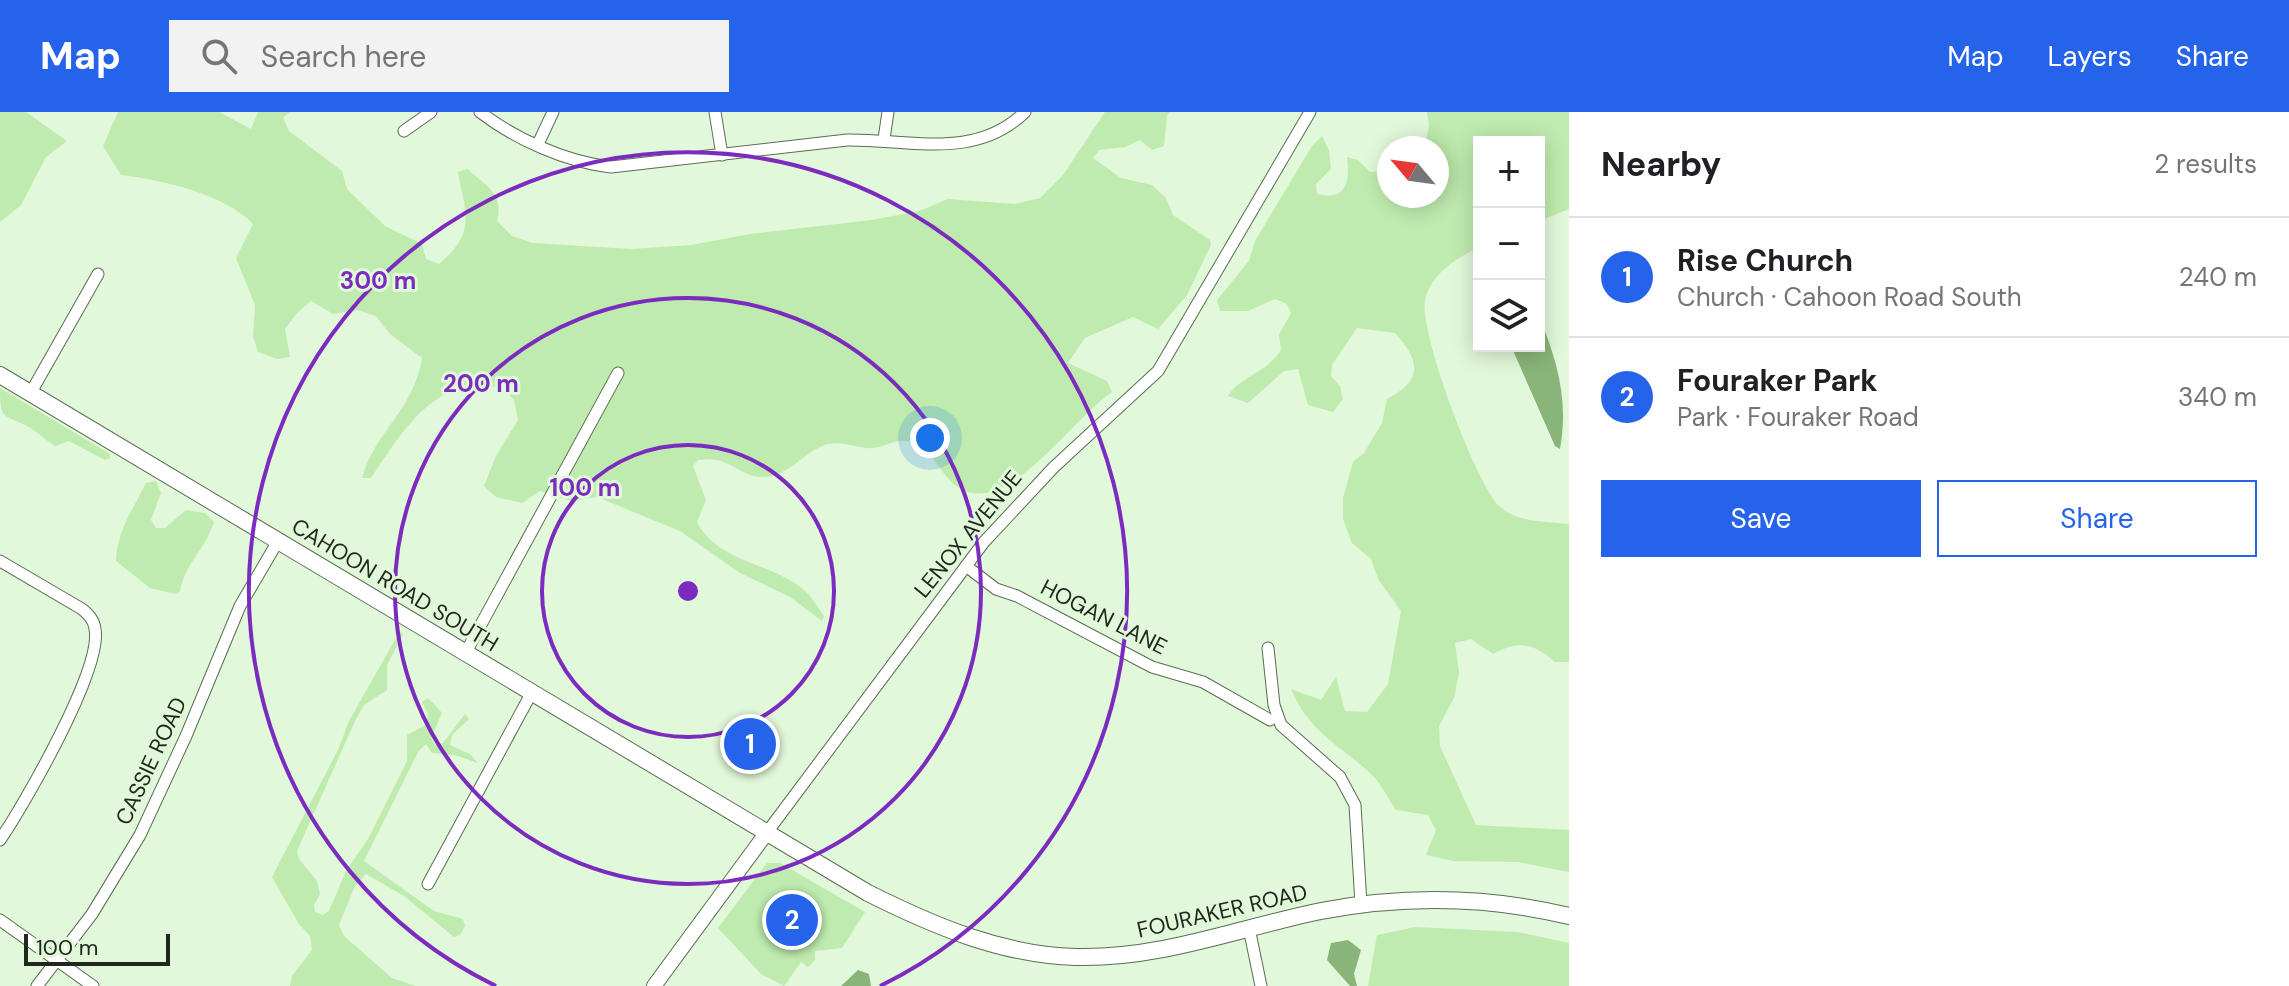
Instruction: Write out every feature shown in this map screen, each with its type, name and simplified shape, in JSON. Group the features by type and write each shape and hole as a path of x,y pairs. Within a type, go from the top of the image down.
{"main road":[{"name":"CAHOON ROAD SOUTH","path":"0,375 768,831"},
{"name":"FOURAKER ROAD","path":"768,831 868,893 914,917 1007,948 1049,955 1116,956 1179,948 1249,928 1361,904 1447,899 1515,904 1569,916"}],"street":[{"path":"404,131 431,112"},
{"path":"480,112 498,126 538,144 580,161 611,167 847,140 884,139 942,146 970,143 994,135 1025,112"},
{"path":"538,144 553,112"},
{"path":"715,112 722,155"},
{"path":"884,139 888,112"},
{"name":"LENOX AVENUE","path":"654,986 966,566 1035,485 1158,371 1310,112"},
{"path":"30,394 98,274"},
{"path":"466,652 618,373"},
{"name":"CASSIE ROAD","path":"37,986 109,889 140,835 186,736 240,606 278,541"},
{"path":"0,561 82,609 91,618 96,630 83,679 64,726 0,840"},
{"name":"HOGAN LANE","path":"966,566 996,589 1017,596 1152,667 1203,682 1270,720"},
{"path":"1268,648 1274,705 1281,725 1340,777 1355,805 1361,904"},
{"path":"428,884 532,692"},
{"path":"0,920 55,962 93,986"},
{"path":"1249,928 1261,986"}],"shaded area":[{"path":"0,112 26,112 67,141 46,157 21,205 0,222"},
{"path":"118,112 219,112 251,129 258,112 290,112 283,118 289,131 342,171 347,189 385,226 422,244 426,259 439,264 459,243 463,233 465,212 458,172 467,169 492,191 498,204 497,221 512,236 533,243 631,249 691,245 750,234 872,220 919,211 948,199 1015,204 1040,198 1063,175 1105,112 1170,112 1167,115 1164,146 1152,150 1140,140 1125,147 1099,150 1093,158 1121,178 1152,185 1166,198 1173,215 1210,240 1211,245 1187,295 1158,329 1133,317 1085,338 1068,363 1107,381 1112,392 1034,465 1001,488 985,493 961,489 923,448 907,441 873,448 838,443 826,445 785,471 761,477 718,460 698,460 693,466 706,500 697,522 707,536 733,555 793,582 813,599 824,616 822,621 790,597 740,573 680,531 597,497 571,501 540,491 522,503 496,497 484,486 496,456 518,420 514,400 502,387 464,387 435,401 410,424 371,478 362,478 368,461 411,392 422,358 390,334 376,316 357,310 333,314 311,301 285,329 290,357 277,359 258,352 253,337 255,305 236,258 253,224 226,204 192,190 121,175 103,146"},
{"path":"1427,112 1569,112 1569,209 1545,219 1545,136 1473,136 1473,250 1438,275 1425,301 1431,343 1451,407 1489,492 1499,506 1514,516 1569,524 1569,662 1555,662 1533,647 1518,645 1493,654 1471,639 1455,643 1459,673 1454,698 1439,726 1440,746 1476,825 1569,830 1569,872 1518,862 1453,861 1426,855 1436,830 1428,815 1396,810 1375,778 1308,718 1291,689 1321,700 1336,677 1345,711 1367,712 1388,684 1401,611 1378,579 1371,559 1352,543 1343,519 1343,498 1353,462 1364,453 1382,423 1387,399 1407,385 1412,377 1414,369 1410,352 1395,333 1357,328 1332,365 1331,376 1340,386 1343,399 1333,412 1308,405 1298,369 1284,371 1248,403 1228,396 1281,350 1279,335 1291,313 1287,304 1275,299 1248,311 1220,311 1217,300 1249,261 1255,241 1312,146 1322,136 1329,150 1331,169 1316,184 1317,194 1327,196 1340,192 1347,181 1347,157 1358,160 1370,172 1377,172 1377,208 1449,208 1449,136 1427,136"},
{"path":"1545,332 1562,397 1560,449 1555,446 1514,352 1545,352"},
{"path":"0,388 110,454 110,458 105,460 69,441 55,446 31,428 7,417 2,410"},
{"path":"156,481 161,493 151,520 156,528 165,528 186,510 205,513 214,522 186,573 180,591 175,594 150,588 116,561 119,540 131,511 146,483"},
{"path":"400,631 403,634 387,665 387,690 364,705 355,721 297,851 299,859 317,881 320,894 314,905 315,912 323,915 329,911 346,871 368,839 407,761 407,735 427,724 428,714 422,702 428,698 442,713 431,738 435,745 443,743 465,714 469,719 452,735 450,745 470,754 478,763 455,755 432,753 426,744 418,752 364,861 434,911 463,919 465,926 460,935 454,937 404,896 366,874 355,886 339,925 344,936 392,978 416,986 290,986 292,976 312,950 310,936 299,924 272,877 338,750 349,721"},
{"path":"767,863 780,863 865,912 842,948 815,951 815,960 808,967 801,962 784,986 761,974 718,928"},
{"path":"1415,927 1518,932 1569,943 1569,986 1368,986 1377,935"},
{"path":"1348,940 1361,950 1354,974 1357,986 1350,986 1327,960 1331,943"},
{"path":"858,970 869,974 871,986 841,986"}],"place":[{"name":"Rise Church","path":"750,744"},
{"name":"Fouraker Park","path":"792,920"}]}
